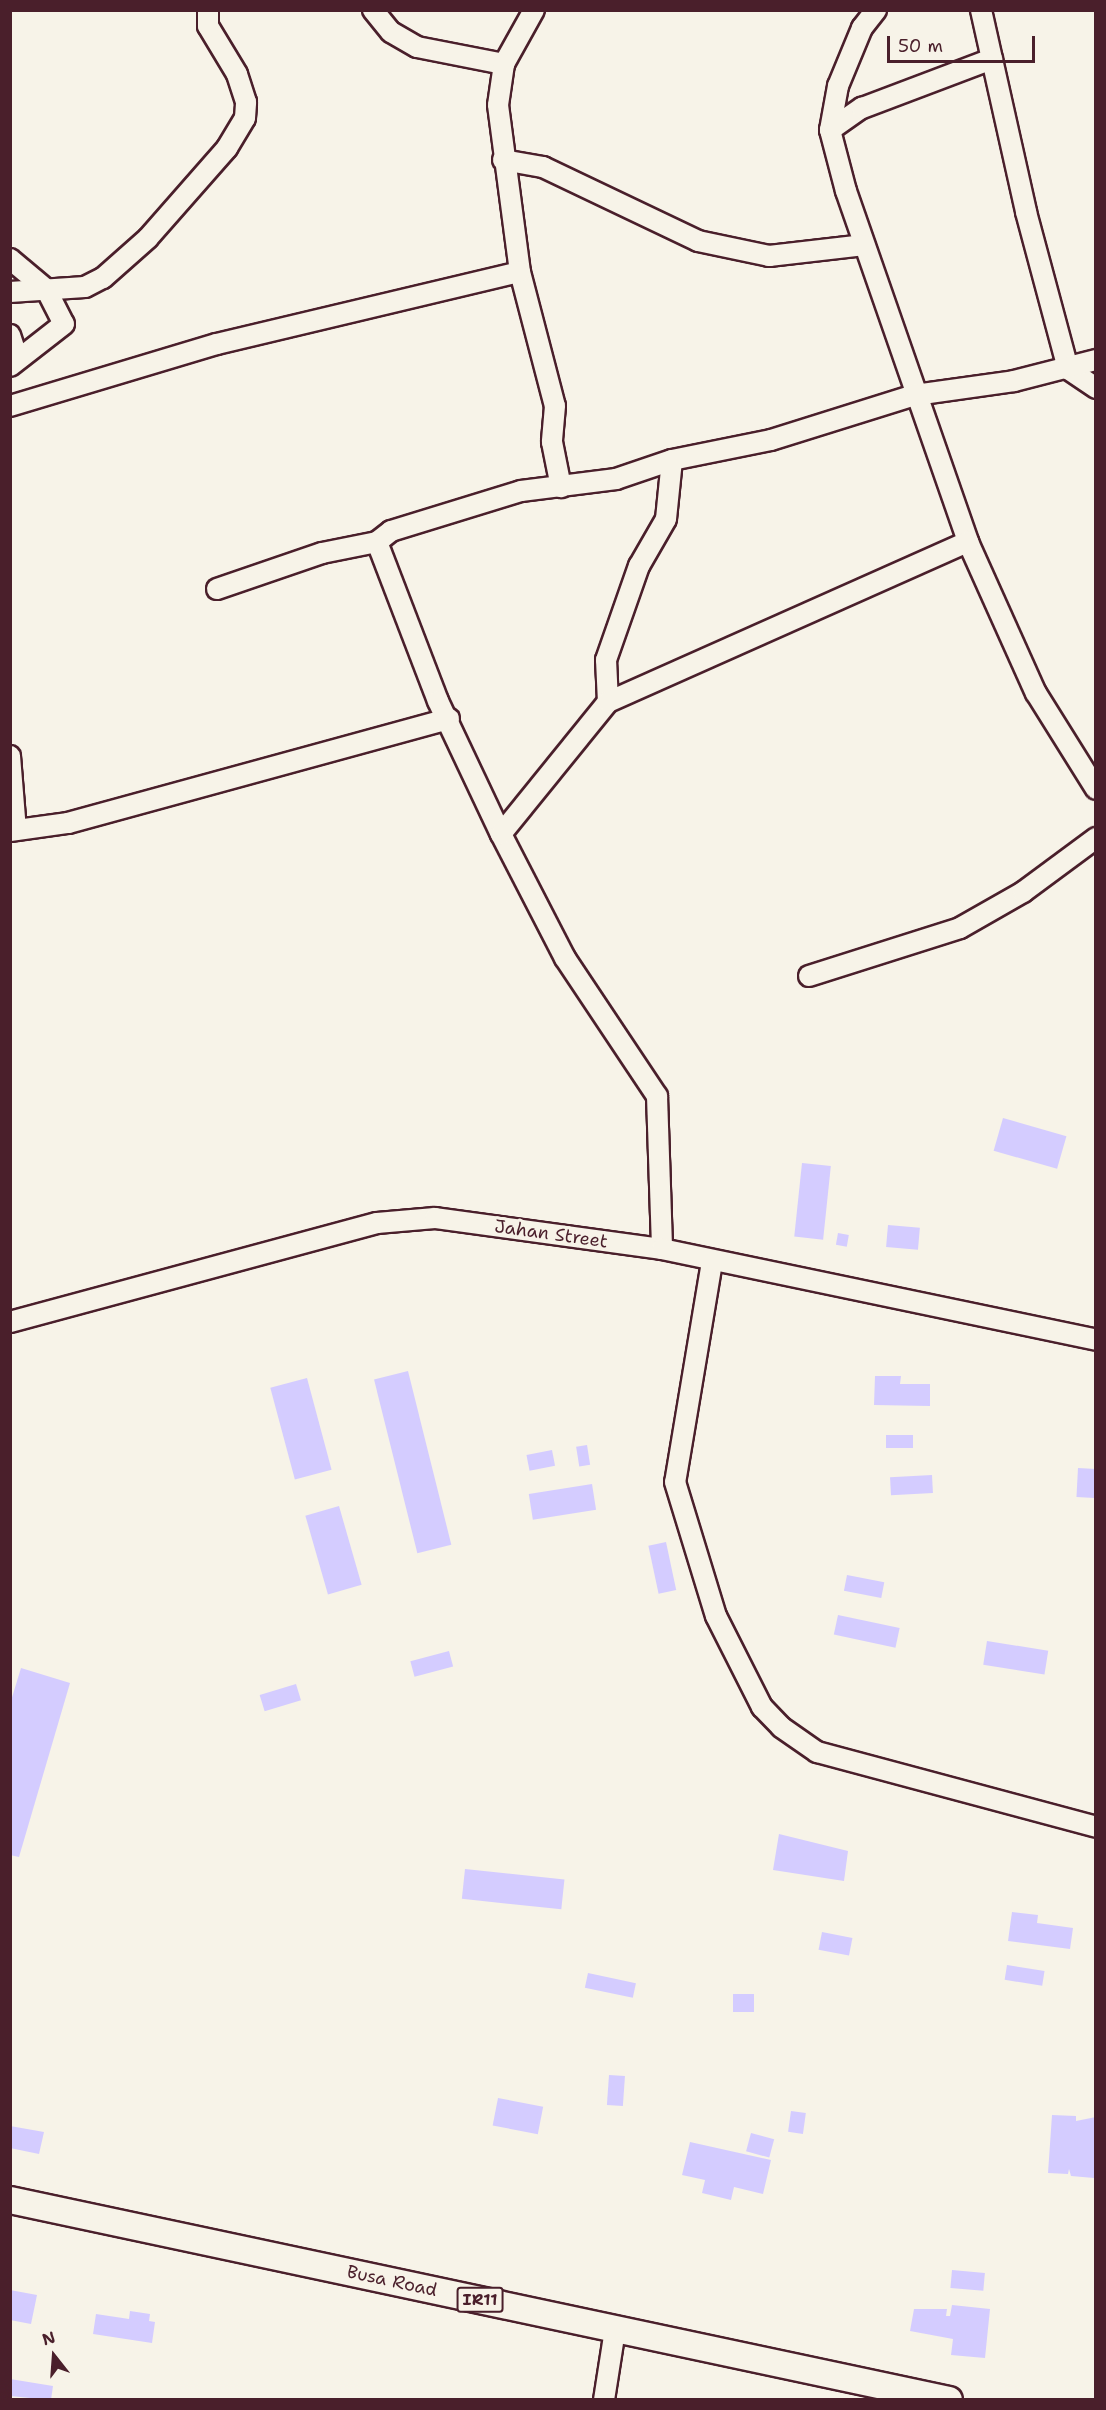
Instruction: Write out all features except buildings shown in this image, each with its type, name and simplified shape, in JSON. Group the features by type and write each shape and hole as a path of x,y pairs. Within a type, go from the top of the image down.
{"main road":[{"name":"Busa Road","path":"10,2200 949,2400"}],"street":[{"path":"10,292 85,287 116,269 213,164 245,118 246,102 237,74 213,38 208,10"},
{"path":"373,10 391,32 417,47 504,64"},
{"path":"534,10 504,64 498,105 503,160 520,272 555,406 552,442 561,486"},
{"path":"876,10 862,28 838,86 830,130 864,245 968,542 1036,693 1095,789"},
{"path":"981,10 1026,212 1068,369 1095,388"},
{"path":"830,130 862,108 992,59"},
{"path":"503,160 543,167 698,241 769,256 864,245"},
{"path":"10,259 46,289 64,324 14,361 10,335"},
{"path":"10,406 217,344 520,272"},
{"path":"216,589 322,553 378,542 391,531 521,491 616,479 672,460 771,440 915,395 1068,369 1095,360"},
{"path":"608,702 606,660 639,566 666,519 672,460"},
{"path":"378,542 449,719 501,834 565,958 657,1096 662,1249"},
{"path":"501,834 608,702 968,542"},
{"path":"10,756 13,830 68,823 449,719"},
{"path":"809,976 960,928 1023,892 1095,838"},
{"name":"Jahan Street","path":"10,1322 377,1223 435,1218 662,1249 712,1262 1095,1340"},
{"path":"712,1262 675,1482 716,1616 762,1707 817,1752 1095,1827"},
{"path":"604,2400 615,2330"}]}
